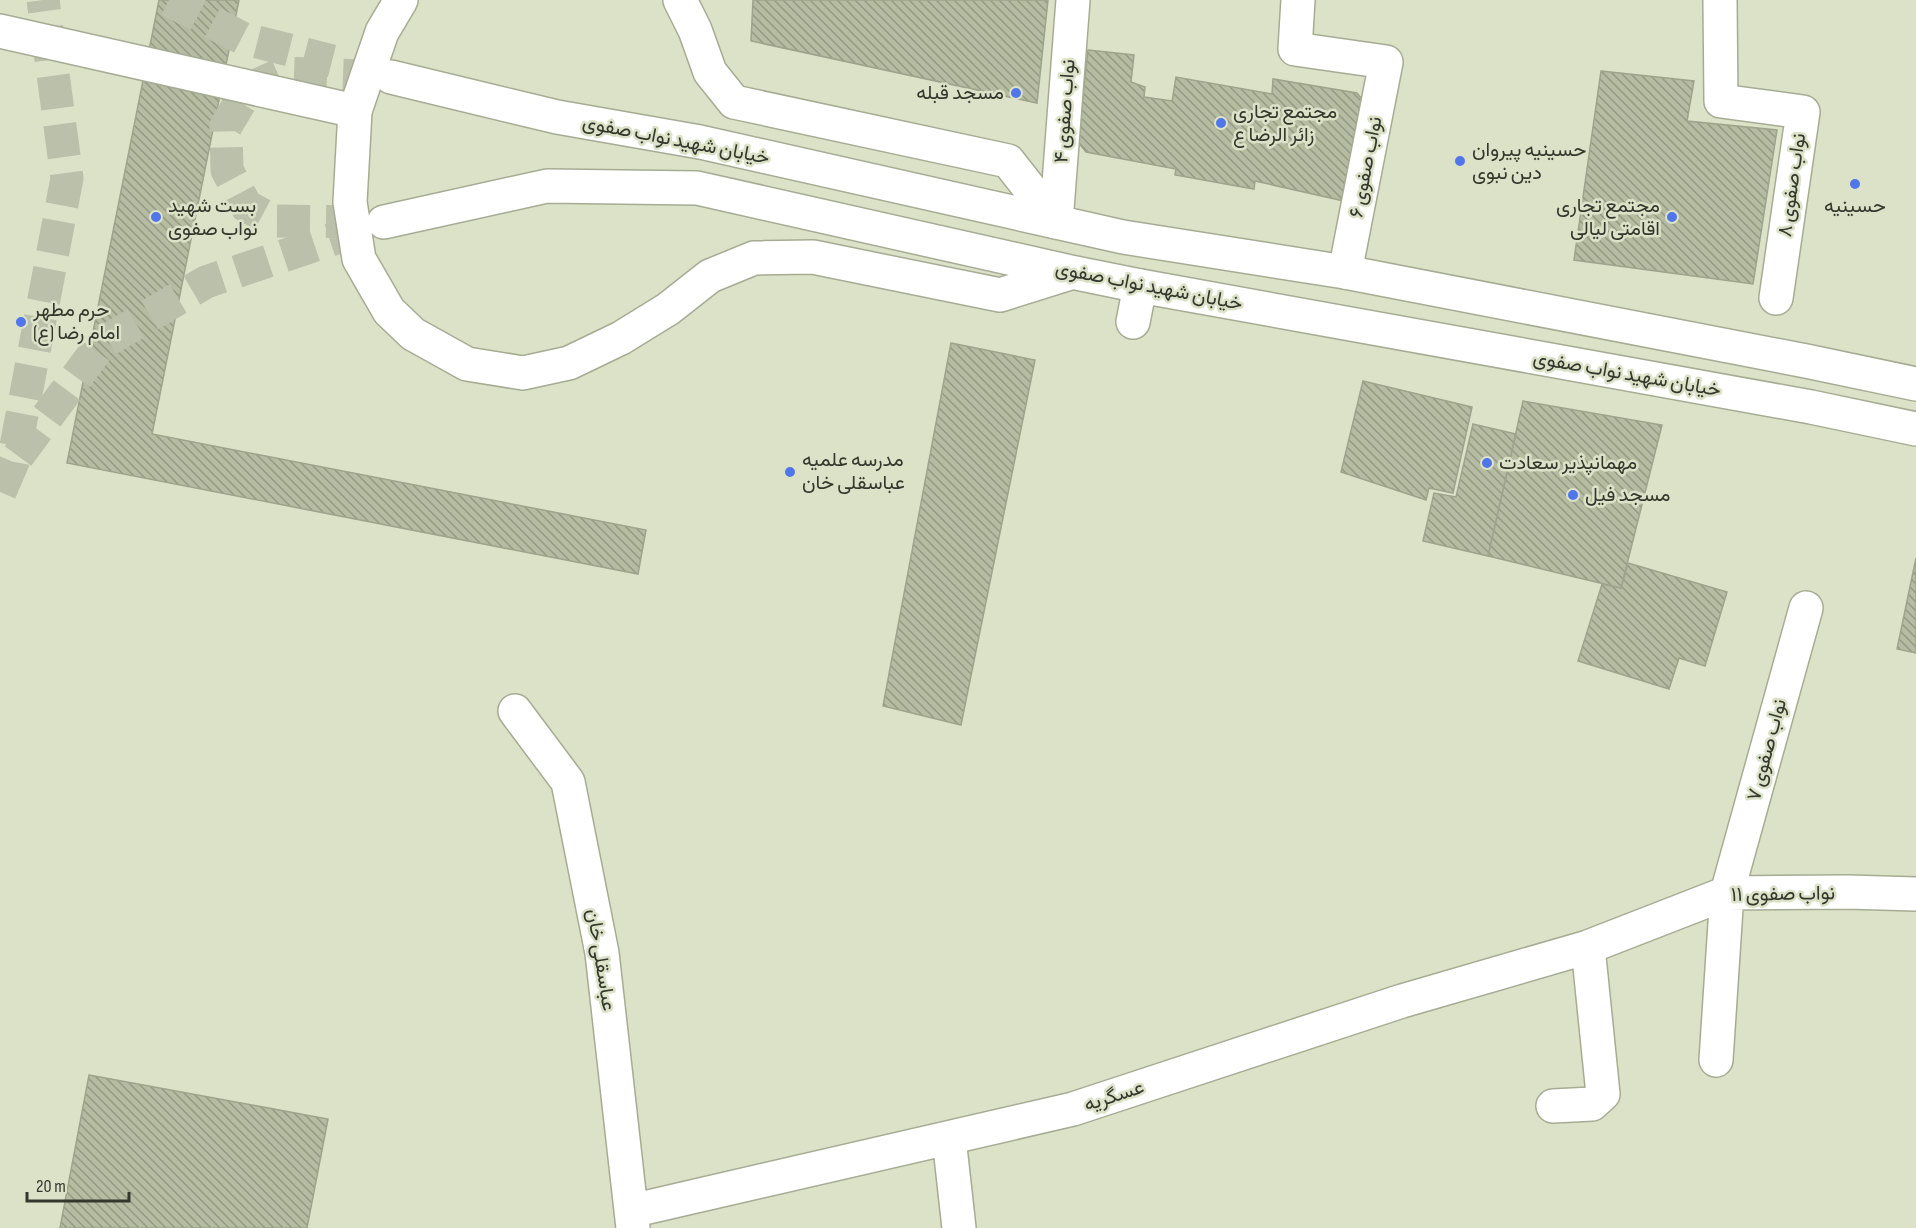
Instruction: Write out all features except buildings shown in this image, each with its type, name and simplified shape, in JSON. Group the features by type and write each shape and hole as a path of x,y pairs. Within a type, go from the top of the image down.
{"main road":[{"path":"401,0 382,32 355,111 350,202 359,259 389,311 413,334 467,364 523,373 569,363 621,338 668,309 710,276 754,258 813,257 1000,294 1071,272"},
{"path":"680,0 695,30 710,72 734,102 1008,161 1056,222"},
{"name":"نواب صفوی ۴","path":"1056,222 1073,0"},
{"name":"نواب صفوی ۶","path":"1298,0 1295,49 1386,62 1346,272"},
{"name":"نواب صفوی ۸","path":"1720,0 1721,102 1803,112 1776,298"},
{"path":"0,31 355,111"},
{"name":"خیابان شهید نواب صفوی","path":"392,77 557,117 700,142 1123,237 1346,272 1916,384"},
{"name":"خیابان شهید نواب صفوی","path":"384,222 547,186 697,188 1140,286 1801,405 1916,429"},
{"path":"1133,322 1140,286"},
{"name":"نواب صفوی ۷","path":"1716,1060 1727,893 1806,608"},
{"name":"عباسقلی خان","path":"515,711 568,782 602,953 632,1220"},
{"name":"نواب صفوی ۱۱","path":"1588,947 1727,893 1916,894"},
{"path":"1553,1106 1592,1104 1603,1094 1588,947"},
{"name":"عسگریه","path":"632,1220 949,1138 1073,1109 1402,1001 1588,947"},
{"path":"949,1138 959,1228"}],"tunnel":[{"path":"0,492 13,462 67,178 43,0"},
{"path":"169,0 242,38 332,61"},
{"path":"359,222 274,221 246,206 227,170 226,126 248,89 284,73 391,77"},
{"path":"18,456 101,344 206,282 381,223"}],"place":[{"name":"مسجد قبله","path":"1016,93"},
{"name":"مجتمع تجاری زائر الرضا ع","path":"1221,123"},
{"name":"حسینیه پیروان دین نبوی","path":"1460,161"},
{"name":"حسینیه","path":"1855,184"},
{"name":"بست شهید نواب صفوی","path":"156,217"},
{"name":"مجتمع تجاری اقامتی لیالی","path":"1672,217"},
{"name":"حرم مطهر امام رضا (ع)","path":"21,322"},
{"name":"مهمانپذیر سعادت","path":"1487,463"},
{"name":"مدرسه علمیه عباسقلی خان","path":"790,472"},
{"name":"مسجد فیل","path":"1573,495"}]}
